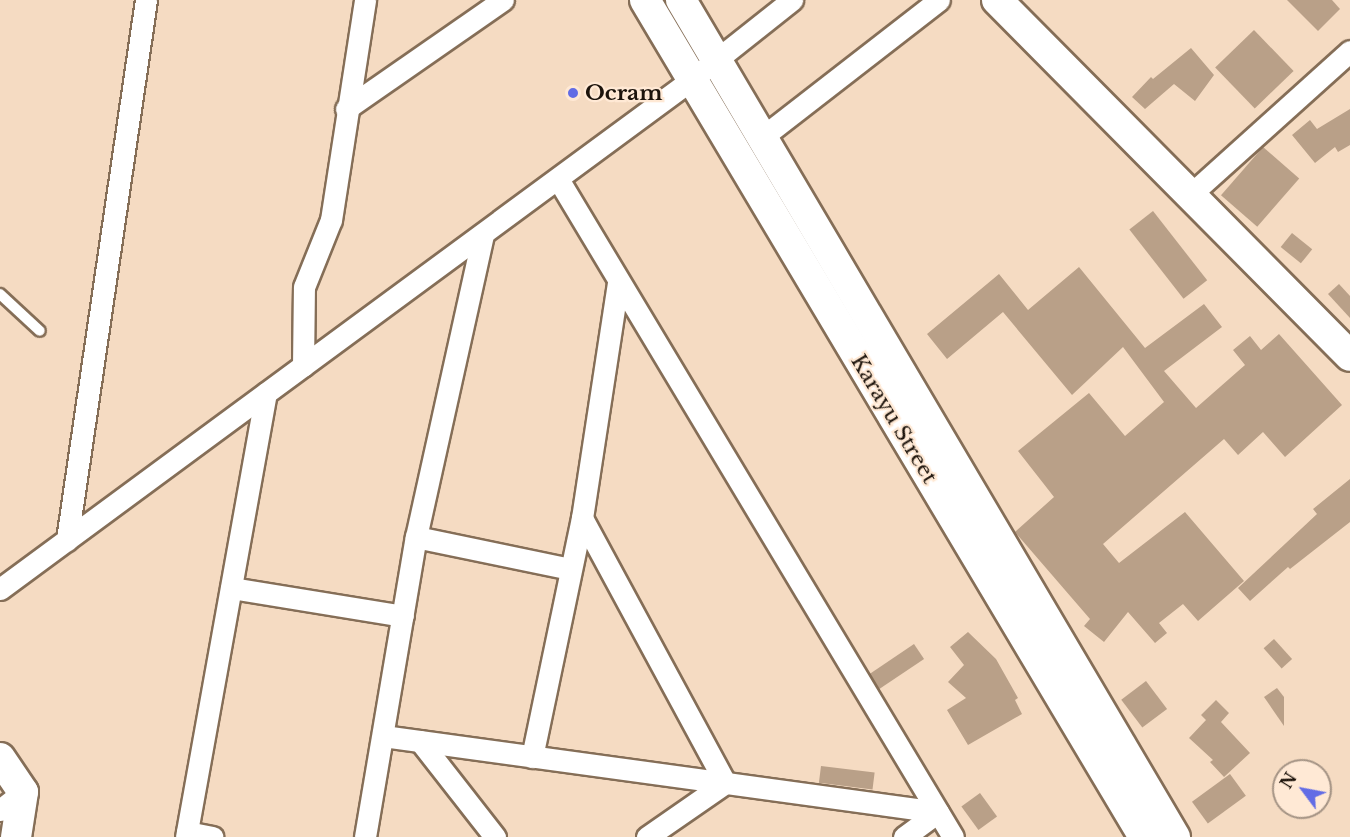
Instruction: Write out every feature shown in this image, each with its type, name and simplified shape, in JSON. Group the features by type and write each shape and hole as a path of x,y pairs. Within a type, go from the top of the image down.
{"main road":[{"name":"Karayu Street","path":"645,0 1139,835"},
{"name":"Karayu Street","path":"681,0 1175,837"},
{"path":"997,0 1350,356"},
{"path":"0,758 12,801 16,837"}],"street":[{"path":"67,540 146,0"},
{"path":"303,366 304,287 331,220 346,109 365,0"},
{"path":"346,109 503,0"},
{"path":"0,589 691,81 792,0"},
{"path":"761,138 939,0"},
{"path":"1190,195 1350,51"},
{"path":"558,179 953,837"},
{"path":"365,837 416,537 483,234"},
{"path":"532,757 582,519 618,282"},
{"path":"213,837 186,835 266,393"},
{"path":"582,519 725,783"},
{"path":"416,537 570,569"},
{"path":"231,588 403,616"},
{"path":"383,736 938,812"},
{"path":"420,741 495,837"},
{"path":"647,837 725,783"},
{"path":"904,837 938,812"}],"lane":[{"path":"0,294 40,331"}],"building":[{"path":"1287,0 1332,0 1340,9 1318,31"},
{"path":"1254,30 1294,71 1255,109 1215,68"},
{"path":"1191,48 1214,75 1195,101 1174,84 1145,109 1132,97 1151,77 1153,79"},
{"path":"1350,109 1350,145 1338,152 1335,147 1315,163 1292,135 1310,120 1317,129"},
{"path":"1263,147 1299,178 1257,227 1221,195"},
{"path":"1153,211 1207,280 1184,299 1129,229"},
{"path":"1292,233 1312,249 1301,263 1281,247"},
{"path":"1079,267 1145,348 1204,304 1222,327 1164,371 1196,408 1245,365 1233,350 1250,336 1261,350 1279,334 1342,405 1285,457 1263,432 1238,455 1224,439 1103,544 1119,563 1185,512 1244,581 1198,621 1183,604 1159,623 1167,633 1155,643 1128,612 1104,642 1084,626 1090,619 1015,532 1054,497 1018,451 1089,393 1125,436 1164,402 1123,347 1072,395 1003,312 947,359 927,334 999,274 1028,310"},
{"path":"1339,284 1350,296 1350,318 1328,294"},
{"path":"1350,479 1350,522 1290,569 1288,567 1250,601 1238,588 1317,514 1313,509"},
{"path":"968,632 996,659 1018,698 1015,700 1022,714 968,745 947,710 966,698 948,682 964,665 950,647"},
{"path":"1274,639 1292,659 1282,668 1264,648"},
{"path":"914,644 924,659 879,689 869,674"},
{"path":"1146,681 1167,709 1142,728 1121,700"},
{"path":"1277,688 1284,697 1284,726 1264,697"},
{"path":"1216,700 1229,713 1221,722 1250,753 1224,777 1210,762 1213,760 1189,738 1206,720 1201,715"},
{"path":"821,766 875,773 873,789 819,783"},
{"path":"1230,774 1246,796 1208,823 1192,802"},
{"path":"980,793 997,816 978,830 961,807"}],"place":[{"name":"Ocram","path":"573,93"}]}
